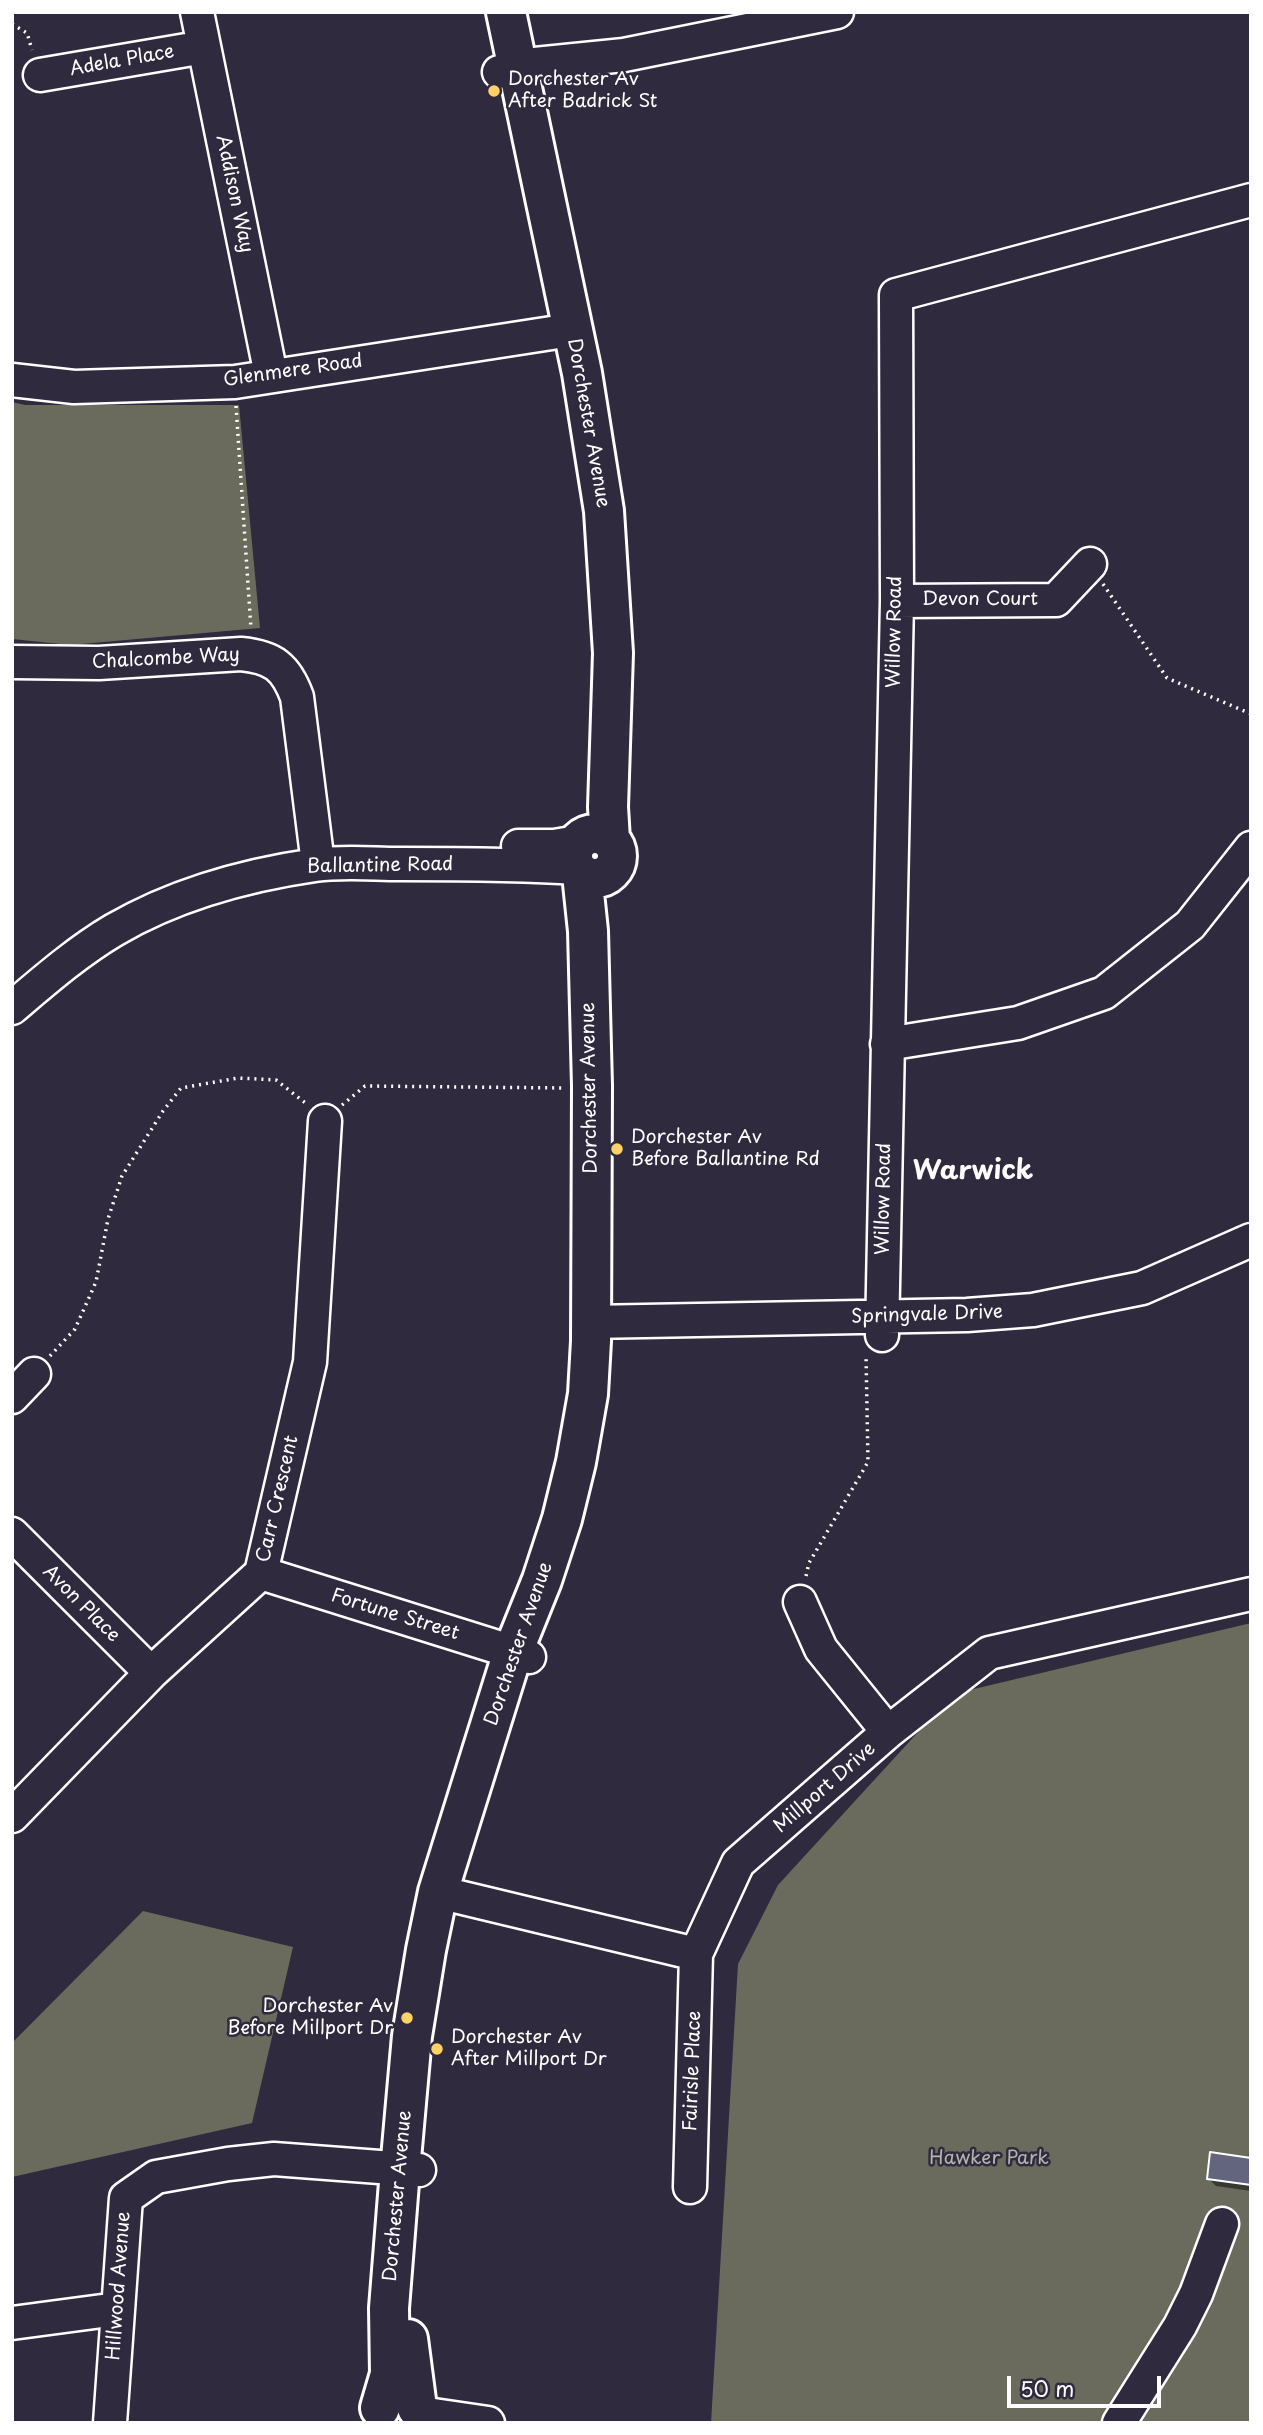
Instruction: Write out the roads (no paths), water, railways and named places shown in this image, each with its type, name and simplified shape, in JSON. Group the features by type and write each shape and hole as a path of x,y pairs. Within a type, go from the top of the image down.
{"main road":[{"name":"Dorchester Avenue","path":"485,12 511,82"},
{"name":"Dorchester Avenue","path":"506,12 511,82 563,331 582,373 604,511 613,653 608,807 589,856 588,930 601,1332"},
{"name":"Dorchester Avenue","path":"377,2415 390,2374 389,2308 442,1958 448,1894 521,1654 574,1529 592,1468 601,1332 606,913 589,856"},
{"name":"Dorchester Avenue","path":"409,2170 409,2362 420,2415"},
{"name":"Dorchester Avenue","path":"377,2415 388,2402 398,2399 409,2402 420,2415"}],"street":[{"name":"Addison Way","path":"197,12 271,375"},
{"path":"511,82 624,55 837,12"},
{"name":"Adela Place","path":"40,75 204,47"},
{"name":"Willow Road","path":"877,1328 887,1044 897,601 896,295 1251,200"},
{"name":"Glenmere Road","path":"12,380 74,387 235,382 563,331"},
{"name":"Devon Court","path":"897,601 1056,600 1090,564"},
{"name":"Chalcombe Way","path":"12,662 99,663 241,654 255,655 271,661 290,677 298,697 318,855"},
{"path":"887,1044 1018,1023 1104,993 1190,925 1251,848"},
{"name":"Ballantine Road","path":"12,981 55,944 104,912 149,889 243,859 318,855 529,864 589,856"},
{"name":"Ballantine Road","path":"12,1007 68,961 115,930 157,908 318,855"},
{"name":"Carr Crescent","path":"12,1816 151,1673 261,1573 310,1362 325,1121"},
{"name":"Springvale Drive","path":"877,1328 1008,1313 1142,1288 1251,1240"},
{"name":"Springvale Drive","path":"601,1332 877,1328 1010,1332 1148,1306 1251,1260"},
{"path":"12,1397 34,1374"},
{"name":"Avon Place","path":"12,1535 151,1673"},
{"name":"Fortune Street","path":"261,1573 521,1654"},
{"name":"Millport Drive","path":"696,1954 738,1863 888,1732 989,1653 1251,1594"},
{"path":"800,1602 821,1649 888,1732"},
{"path":"448,1894 696,1954"},
{"name":"Fairisle Place","path":"690,2187 696,1954"},
{"name":"Hillwood Avenue","path":"110,2423 126,2198 156,2177 274,2159 409,2170"},
{"path":"1119,2423 1180,2326 1196,2294 1222,2224"},
{"path":"12,2323 117,2309"},
{"path":"420,2415 488,2423"}],"place":[{"name":"Dorchester Av After Badrick St","path":"494,91"},
{"name":"Dorchester Av Before Ballantine Rd","path":"617,1149"},
{"name":"Dorchester Av Before Millport Dr","path":"407,2018"},
{"name":"Dorchester Av After Millport Dr","path":"437,2049"}],"district":[{"name":"Warwick","path":"973,1172"}],"park label":[{"name":"Hawker Park","path":"989,2159"}]}
